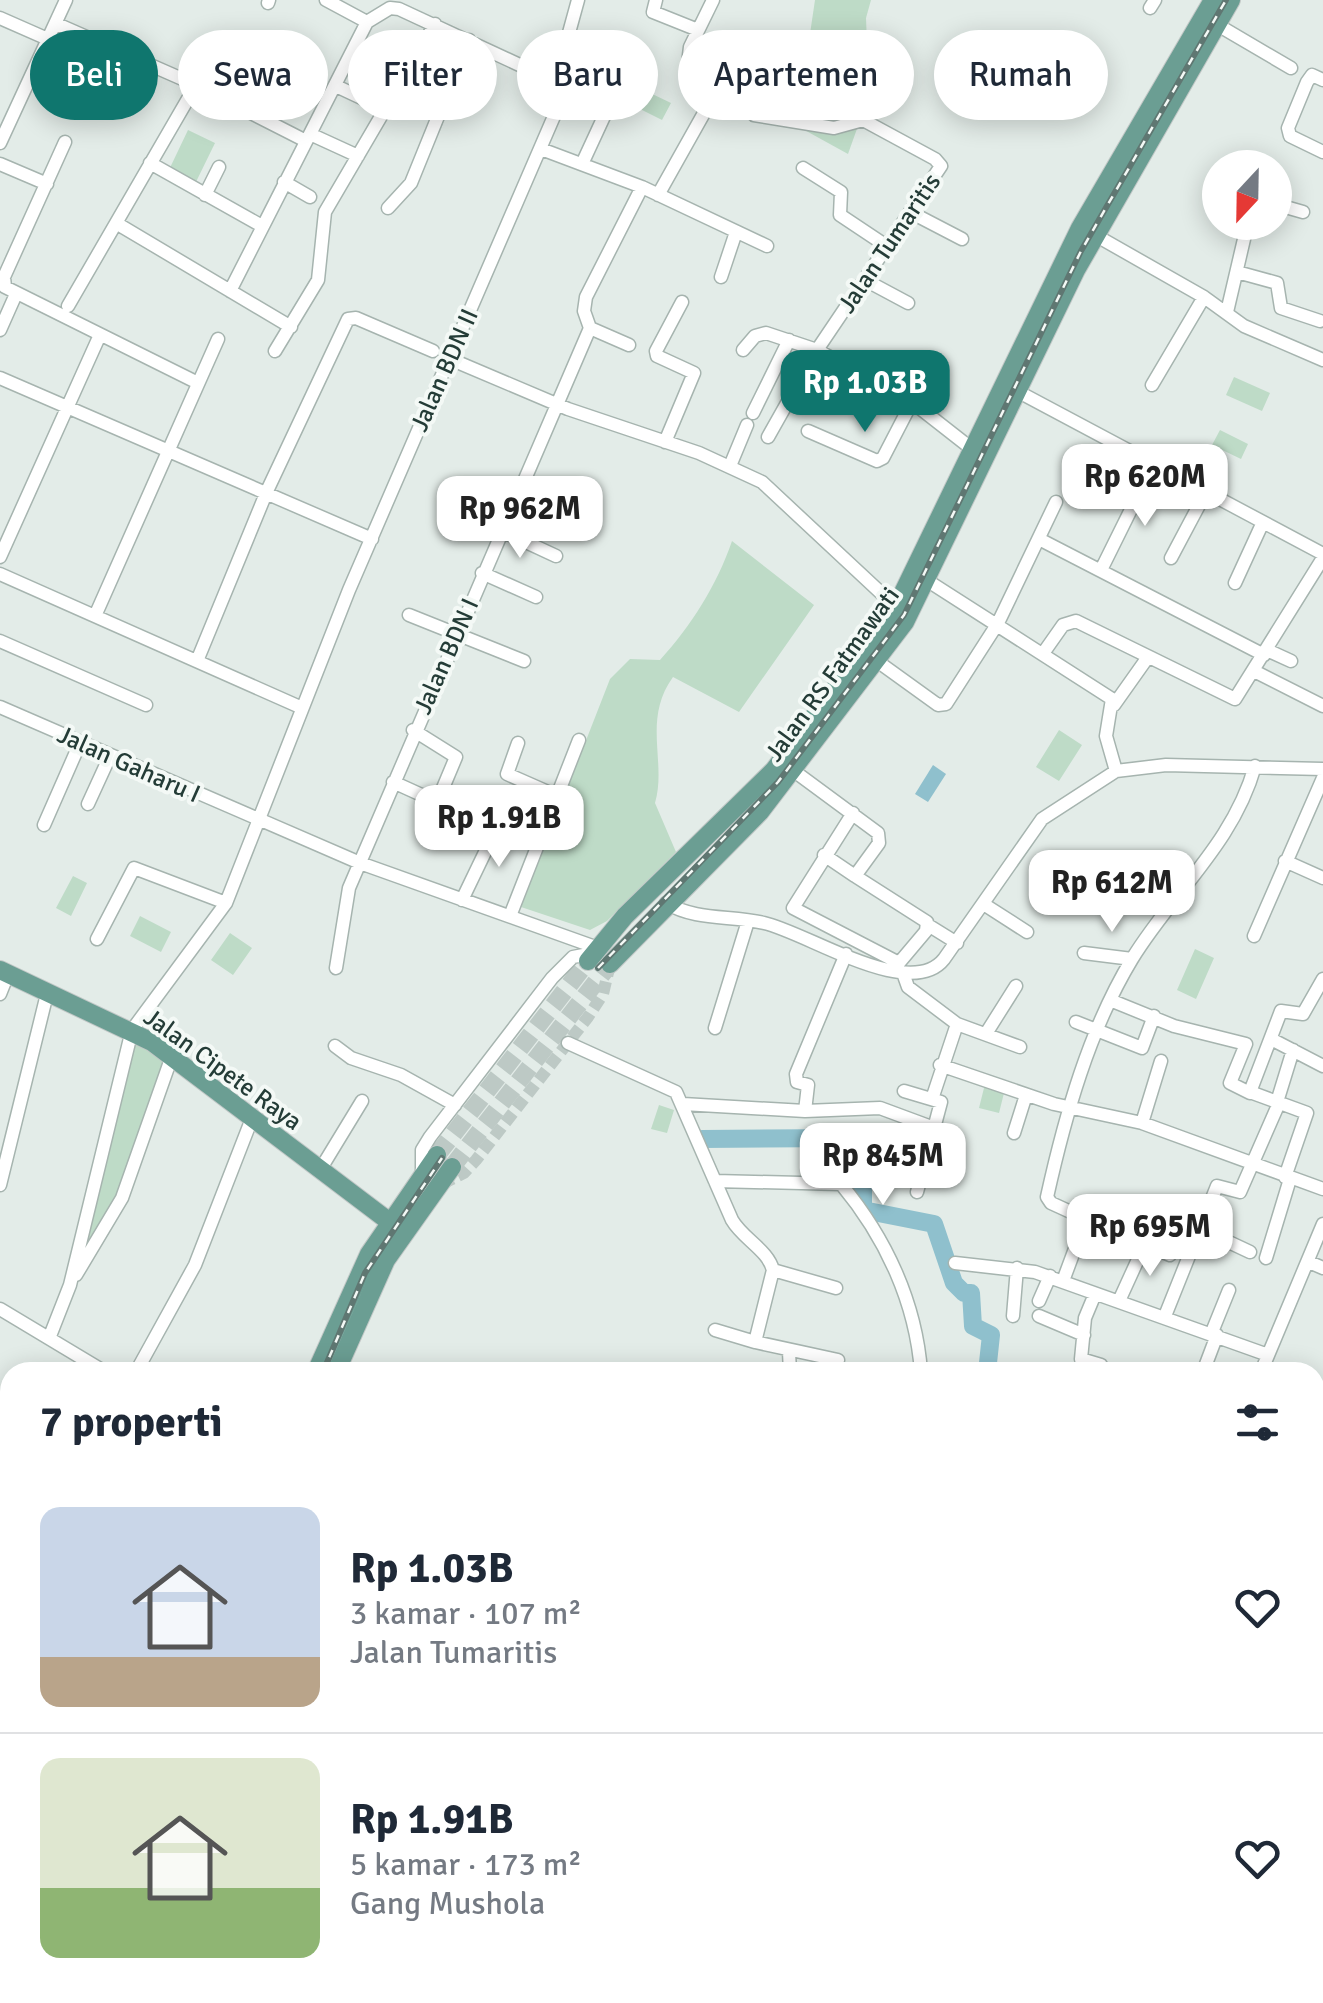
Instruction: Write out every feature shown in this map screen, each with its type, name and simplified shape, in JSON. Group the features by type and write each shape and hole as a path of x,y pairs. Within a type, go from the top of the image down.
{"main road":[{"name":"Jalan RS Fatmawati","path":"594,954 774,770 896,607 1016,391 1138,140 1214,0"},
{"name":"Jalan RS Fatmawati","path":"610,964 666,903 748,825 878,661 928,581 972,448 1081,225 1231,0"},
{"name":"Jalan Cipete Raya","path":"4,972 132,1030 172,1056 251,1121 396,1227"},
{"path":"320,1362 340,1310 396,1227 444,1161 422,1175 396,1227 340,1362"}],"street":[{"path":"54,30 66,0"},
{"path":"326,0 367,22"},
{"path":"570,30 578,0"},
{"path":"656,0 652,12 698,30 714,0"},
{"path":"230,291 367,22 394,8 448,30"},
{"path":"0,18 30,31"},
{"path":"57,24 178,77"},
{"path":"432,30 435,24"},
{"path":"1216,24 1291,68"},
{"path":"1323,80 1312,75 1288,128 1290,136 1323,152"},
{"path":"0,141 30,80"},
{"path":"336,86 348,92"},
{"path":"68,306 178,116"},
{"path":"271,120 358,156"},
{"path":"275,352 319,275 325,212 380,120"},
{"path":"388,208 410,184 436,120"},
{"name":"Jalan BDN II","path":"132,1030 226,903 300,707 553,120"},
{"path":"582,164 602,120"},
{"path":"658,194 700,120"},
{"name":"Jalan Tumaritis","path":"768,437 817,350 941,170 940,162 866,122 834,128 785,120"},
{"path":"65,142 3,282 16,294 196,382"},
{"path":"541,149 642,187 767,246"},
{"path":"150,163 262,226"},
{"path":"0,164 47,184"},
{"path":"205,195 219,167"},
{"path":"804,168 841,192 840,215 888,247"},
{"path":"284,182 310,197"},
{"name":"Jalan BDN I","path":"336,968 349,888 413,730 590,328 584,310 586,297 642,187"},
{"path":"1292,209 1302,212"},
{"path":"912,213 962,238"},
{"path":"116,223 292,327"},
{"path":"720,277 736,232"},
{"path":"1095,235 1204,297 1244,326 1323,360"},
{"path":"1227,312 1244,240"},
{"path":"1237,272 1277,283 1281,307 1320,321"},
{"path":"865,280 908,304"},
{"path":"0,330 16,294"},
{"path":"1152,385 1204,297"},
{"path":"665,442 694,373 657,356 656,351 682,302"},
{"path":"197,662 267,493 349,318 433,351"},
{"path":"590,328 629,345"},
{"path":"743,350 762,333 817,350 912,402 972,448"},
{"path":"0,557 99,336"},
{"path":"95,616 218,339"},
{"path":"730,466 789,340"},
{"path":"450,359 559,405 693,451 773,489 896,607"},
{"path":"0,378 372,539"},
{"path":"1016,391 1323,556 1235,699 1076,621 1063,625 1044,652"},
{"path":"808,432 877,461 883,458 912,402"},
{"path":"1101,570 1153,464"},
{"path":"1171,558 1206,492"},
{"path":"878,661 944,706 998,623 1056,502"},
{"path":"1234,583 1263,522"},
{"path":"500,530 556,556"},
{"path":"1039,539 1266,653 1291,661"},
{"path":"482,573 536,597"},
{"path":"0,574 300,707"},
{"path":"928,581 1095,685 1114,705"},
{"path":"409,615 524,661"},
{"path":"0,641 146,706"},
{"path":"1116,771 1106,736 1114,705 1148,657"},
{"path":"1254,671 1323,706"},
{"name":"Jalan Gaharu I","path":"0,707 258,822 360,864 510,916 594,954"},
{"path":"413,730 456,757 443,788"},
{"path":"510,916 579,740"},
{"path":"44,826 80,742"},
{"path":"518,744 507,774 557,796"},
{"path":"88,804 110,756"},
{"path":"666,903 694,915 766,923 904,973 940,966 1042,819 1116,771 1166,764 1323,769"},
{"path":"1170,1255 1051,1203 1047,1197 1070,1107 1110,1000 1132,959 1233,822 1256,766"},
{"path":"792,774 880,839 855,876"},
{"path":"1254,936 1323,778"},
{"path":"393,782 448,807"},
{"path":"851,816 793,905 795,910 896,963 927,928"},
{"path":"462,900 500,821"},
{"path":"824,855 955,946"},
{"path":"1285,861 1323,878"},
{"path":"97,939 134,868 226,903"},
{"path":"984,906 1027,932"},
{"path":"715,1028 748,921"},
{"path":"1084,953 1132,959"},
{"path":"422,1175 422,1150 552,978 573,958 594,954"},
{"path":"805,1111 808,1086 797,1082 796,1074 846,954"},
{"path":"0,994 4,972"},
{"path":"904,973 908,987 957,1024 988,1032 1020,1047"},
{"path":"1250,1093 1273,1040 1280,1011 1302,1014 1323,979"},
{"path":"988,1032 1016,986"},
{"path":"0,1184 47,994"},
{"path":"1110,1000 1174,1026 1246,1044 1266,1054"},
{"path":"1076,1022 1142,1048 1154,1016"},
{"path":"932,1099 940,1065 957,1024"},
{"path":"50,1336 70,1285 132,1030"},
{"path":"1273,1040 1323,1066"},
{"path":"568,1043 673,1089 684,1104 738,1230 768,1257 773,1270 755,1342"},
{"path":"1246,1044 1230,1083 1307,1115 1266,1258"},
{"path":"334,1046 350,1058 401,1075 454,1104"},
{"path":"1165,1316 1217,1186 1240,1192 1278,1102 1293,1050"},
{"path":"70,1285 122,1198 172,1056"},
{"path":"1142,1124 1161,1061"},
{"path":"940,1065 1026,1095 1142,1124 1323,1189"},
{"path":"904,1091 941,1102 917,1192"},
{"path":"1014,1132 1026,1095"},
{"path":"320,1170 362,1101"},
{"path":"684,1104 805,1111 880,1108 910,1114 934,1128"},
{"path":"142,1362 195,1266 251,1121"},
{"path":"716,1180 841,1184 904,1289 915,1324 920,1362"},
{"path":"1084,1335 1039,1308 1086,1218"},
{"path":"1266,1362 1323,1224"},
{"path":"1200,1229 1250,1252"},
{"path":"1119,1301 1145,1244"},
{"path":"1309,1262 1323,1268"},
{"path":"954,1263 1017,1268 1056,1278 1268,1355"},
{"path":"1013,1316 1017,1268"},
{"path":"773,1270 836,1288"},
{"path":"1206,1362 1228,1290"},
{"path":"1089,1362 1082,1361 1084,1335 1095,1294"},
{"path":"0,1308 90,1362"},
{"path":"716,1330 789,1352 838,1360"},
{"path":"789,1352 790,1362"}],"green space":[{"path":"815,0 871,0 866,30 811,30"},
{"path":"658,97 671,103 662,120 658,118"},
{"path":"767,120 860,120 848,154 790,122 785,127"},
{"path":"188,130 215,143 194,186 167,174"},
{"path":"1234,377 1270,393 1262,411 1226,395"},
{"path":"1220,430 1248,444 1241,459 1212,445"},
{"path":"732,541 814,605 739,712 673,677 664,693 657,725 659,772 655,803 676,852 607,921 590,930 521,907 610,679 630,659 660,660 702,604"},
{"path":"1059,730 1082,745 1059,781 1036,767"},
{"path":"73,876 87,883 71,916 56,908"},
{"path":"140,916 171,932 161,952 130,936"},
{"path":"230,933 252,948 233,975 211,960"},
{"path":"1195,949 1214,958 1196,999 1177,990"},
{"path":"132,1034 168,1057 121,1192 78,1266"},
{"path":"985,1084 1005,1089 999,1113 979,1108"},
{"path":"659,1105 674,1110 667,1133 651,1129"}],"water":[{"path":"933,765 946,774 928,802 915,794"}],"waterway":[{"path":"702,1139 851,1138 851,1189 863,1190 863,1210 934,1224 954,1283 964,1293 971,1293 973,1326 991,1335 988,1362"}],"tunnel":[{"path":"437,1155 588,961"},
{"path":"442,1184 464,1173 476,1160 588,1017 603,994 610,964"},
{"path":"452,1167 610,964"}],"railway":[{"path":"598,968 778,782 904,615 1081,251 1226,0"},
{"path":"327,1362 365,1273 442,1158"}]}
